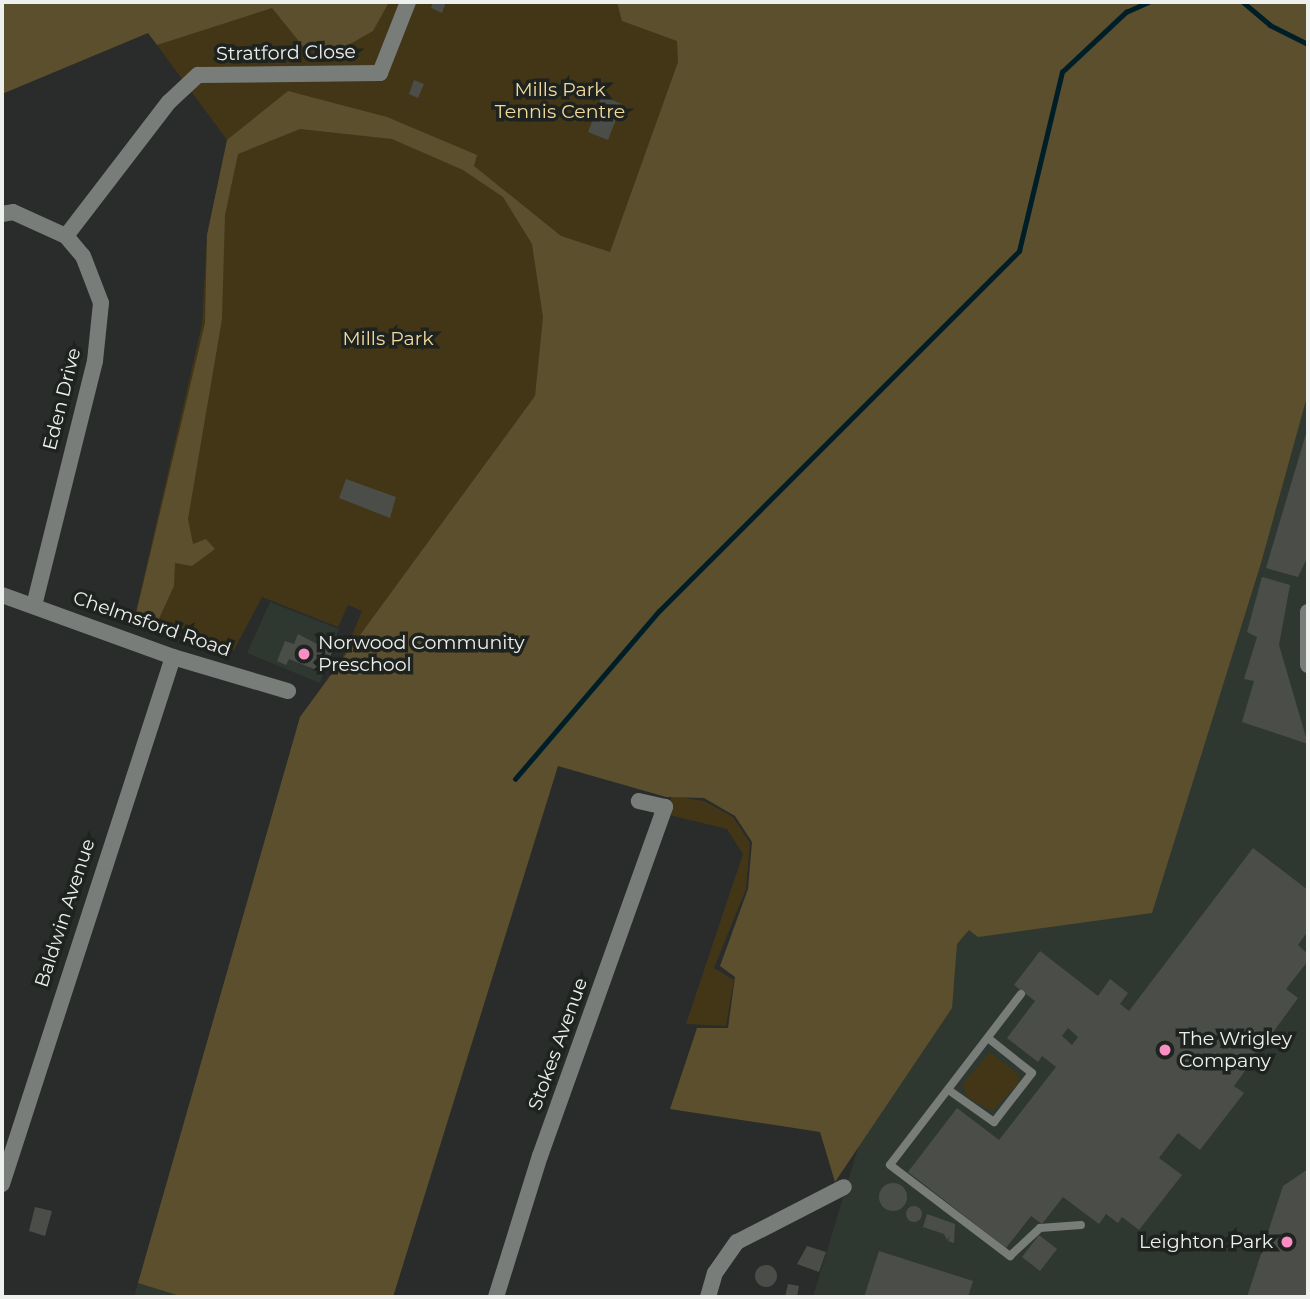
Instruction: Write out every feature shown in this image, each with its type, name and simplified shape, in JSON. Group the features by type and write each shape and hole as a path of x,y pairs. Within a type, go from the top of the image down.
{"street":[{"name":"Stratford Close","path":"66,236 169,102 198,75 380,73 408,2"},
{"path":"2,214 13,212 66,236"},
{"name":"Eden Drive","path":"34,605 96,361 101,303 83,256 66,236"},
{"name":"Chelmsford Road","path":"2,595 173,657 288,691"},
{"path":"1308,612 1308,665"},
{"name":"Baldwin Avenue","path":"2,1184 173,657"},
{"name":"Stokes Avenue","path":"496,1297 540,1156 671,807 639,801"},
{"path":"708,1297 715,1273 737,1242 844,1187"}],"lane":[{"path":"1021,994 950,1091 890,1165 1010,1256 1040,1228 1081,1225"},
{"path":"950,1091 994,1122 1032,1073 988,1038"}],"shaded area":[{"path":"2,2 389,2 373,31 343,48 306,50 272,8 157,45 148,33 2,94"},
{"path":"617,2 1308,2 1308,393 1261,563 1152,913 978,937 969,930 957,944 952,1008 835,1182 820,1132 670,1109 697,1028 728,1028 735,977 720,966 748,889 752,842 735,816 704,798 666,797 558,766 393,1297 183,1297 138,1283 300,717 535,396 543,317 532,244 503,197 463,170 392,139 300,129 238,154 225,215 222,319 188,519 193,544 206,539 215,549 192,566 175,563 174,586 156,625 135,618 205,323 207,235 227,140 288,91 387,117 477,155 474,166 561,236 610,252 678,62 677,41 622,21"},
{"path":"1308,387 1308,1297 813,1297 926,923 974,931"},
{"path":"270,602 339,629 320,683 247,653"},
{"path":"138,1283 183,1297 134,1297"}],"green space":[{"name":"Mills Park","path":"260,2 693,2 678,62 463,723 333,681 362,611 348,605 338,627 262,597 234,650 134,620 202,324 207,235 227,140 157,45"},
{"path":"672,796 704,801 733,817 750,843 746,889 714,968 734,980 726,1026 686,1024 743,854 727,829 665,814"},
{"path":"990,1052 1019,1075 1018,1084 992,1111 967,1097 963,1083"}],"building":[{"path":"433,2 446,2 442,13 431,8"},
{"path":"414,80 424,84 418,98 409,94"},
{"path":"602,96 622,104 608,140 588,132"},
{"path":"1308,427 1308,556 1298,577 1266,568"},
{"path":"346,479 396,497 390,518 339,498"},
{"path":"1262,577 1290,585 1279,645 1308,744 1242,722 1254,681 1244,679 1257,637 1247,632"},
{"path":"298,634 332,652 324,673 289,659 286,665 277,661 285,641 294,644"},
{"name":"The Wrigley Company","path":"1253,848 1308,890 1308,931 1298,945 1308,954 1308,961 1286,989 1298,998 1234,1086 1244,1093 1200,1150 1178,1133 1159,1158 1182,1175 1139,1230 1122,1217 1118,1223 1106,1214 1099,1224 1063,1197 1042,1224 1031,1216 1006,1248 908,1172 957,1108 999,1140 1056,1067 1042,1056 1038,1062 1007,1038 1035,1001 1014,985 1040,951 1098,996 1110,979 1128,993 1120,1004 1129,1011","holes":["1068,1028 1078,1037 1072,1045 1062,1036"]},
{"name":"Leighton Park","path":"1308,1169 1308,1297 1247,1297 1283,1186"},
{"path":"893,1183 903,1187 907,1197 903,1207 893,1211 883,1207 879,1197 883,1187"},
{"path":"914,1206 922,1214 914,1222 906,1214"},
{"path":"35,1207 52,1211 45,1236 29,1231"},
{"path":"927,1214 955,1224 954,1243 948,1241 950,1236 947,1240 944,1234 923,1227"},
{"path":"1039,1235 1057,1249 1040,1271 1022,1257"},
{"path":"807,1246 826,1252 819,1272 797,1264"},
{"path":"879,1251 973,1281 968,1297 864,1297"},
{"path":"766,1265 774,1268 777,1276 774,1284 766,1287 758,1284 755,1276 758,1268"},
{"path":"788,1284 799,1286 797,1297 785,1297"}],"waterway":[{"path":"515,779 659,611 1019,251 1062,72 1126,12 1148,2"},
{"path":"1243,2 1270,25 1308,44"}],"place":[{"name":"Norwood Community Preschool","path":"304,654"},
{"name":"The Wrigley Company","path":"1165,1050"},
{"name":"Leighton Park","path":"1287,1242"}],"park label":[{"name":"Mills Park Tennis Centre","path":"560,101"}]}
